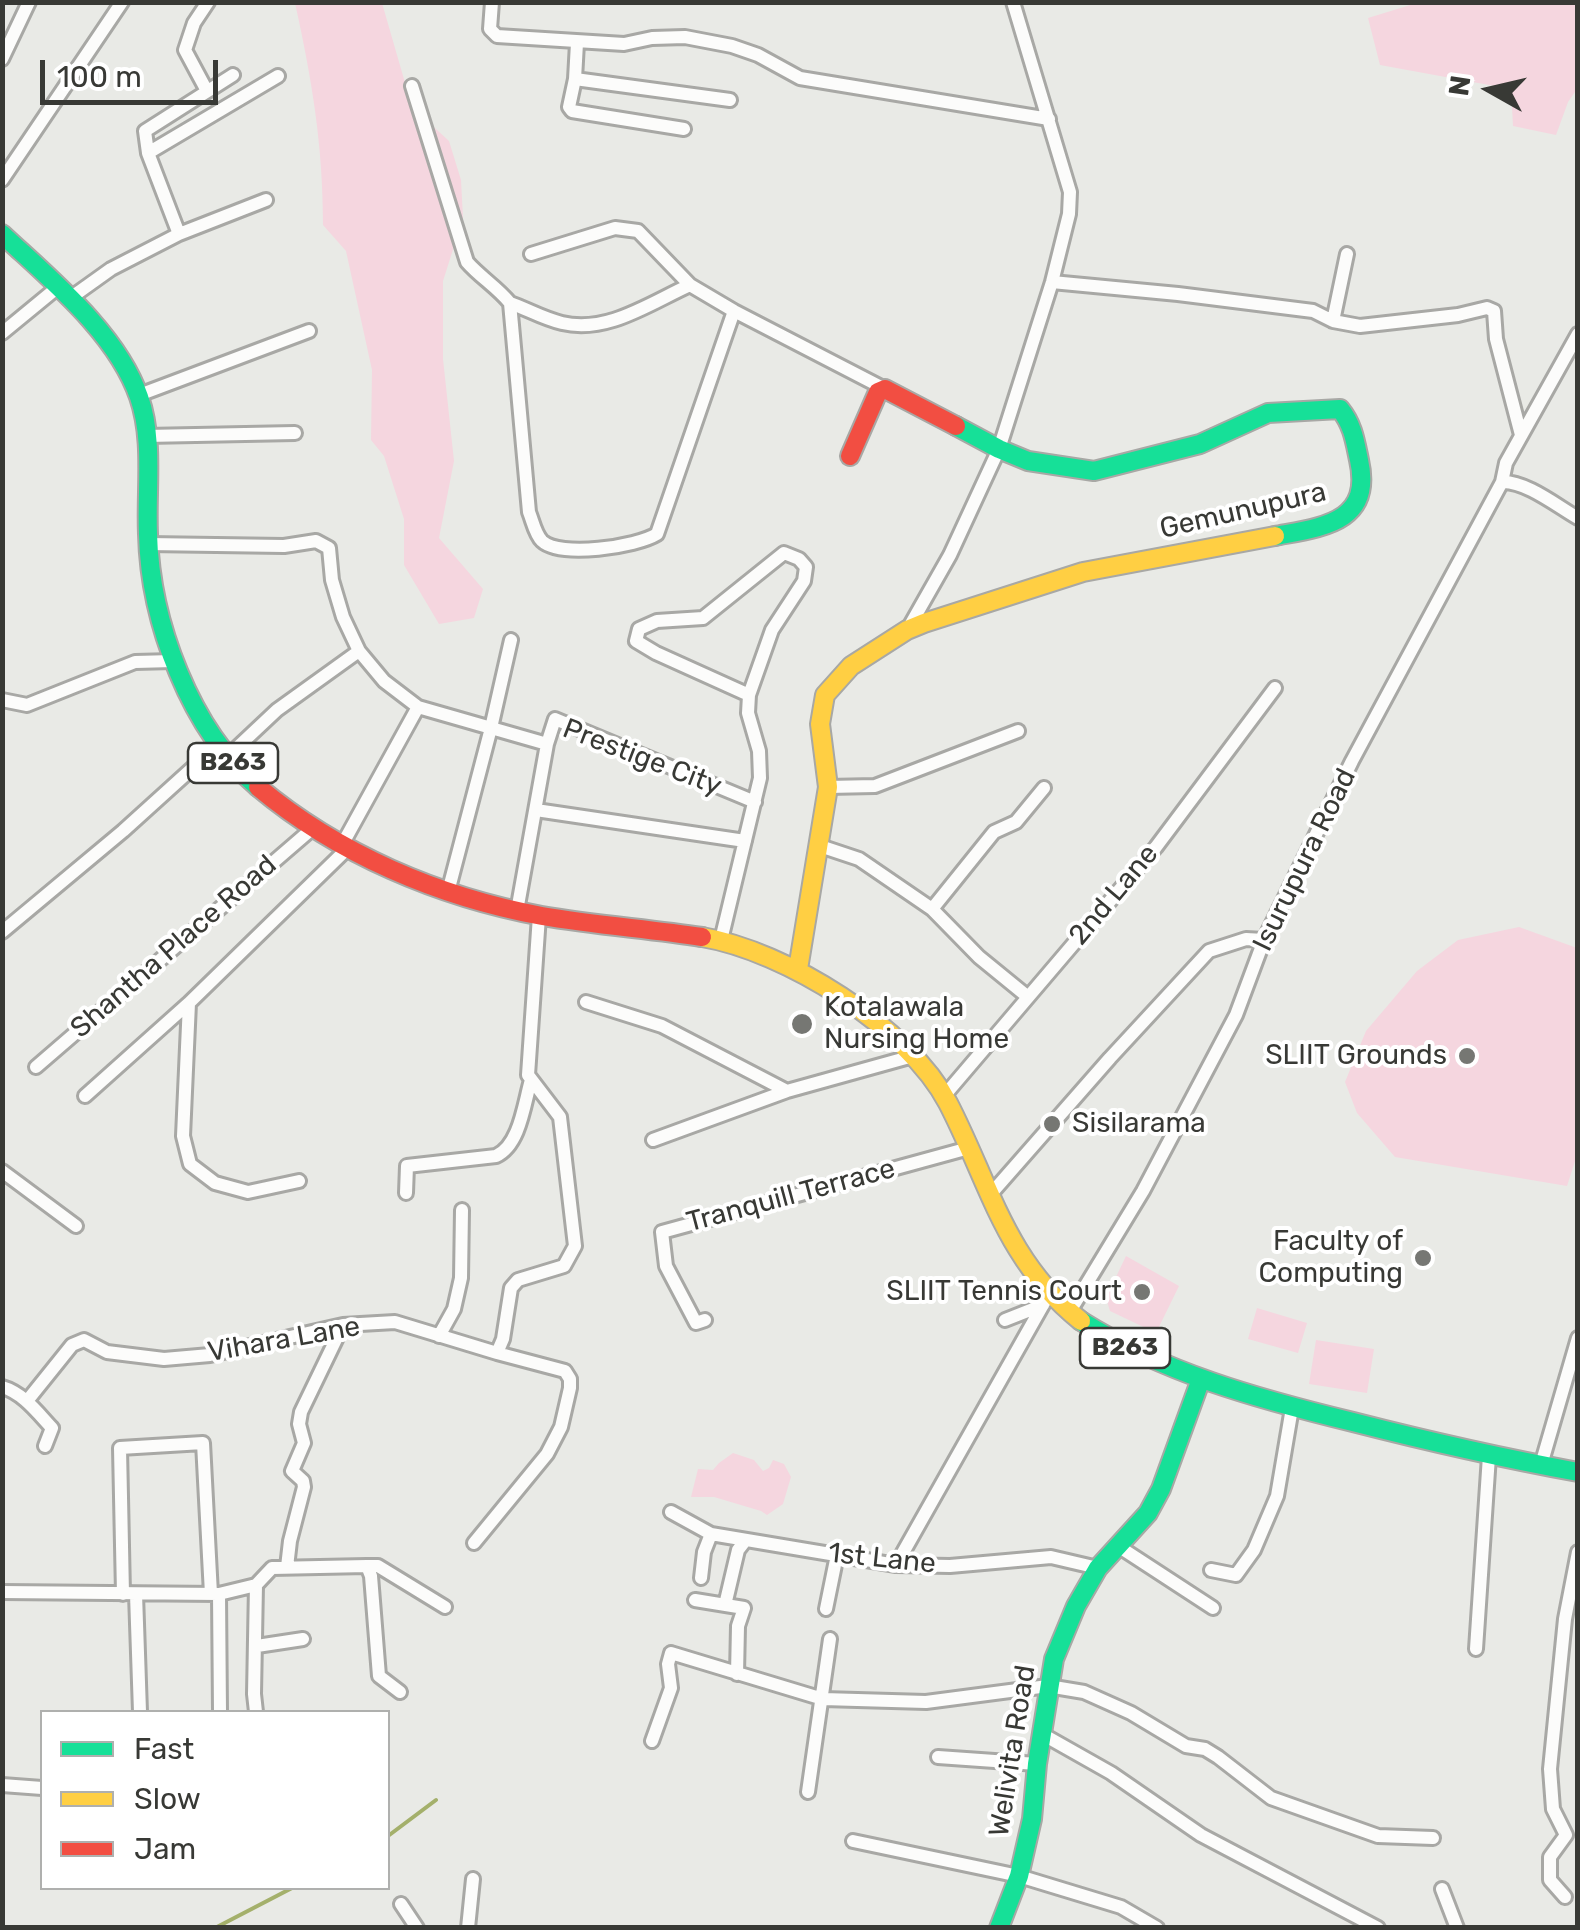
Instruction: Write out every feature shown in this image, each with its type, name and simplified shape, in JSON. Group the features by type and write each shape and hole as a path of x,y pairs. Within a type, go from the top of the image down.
{"main road":[{"name":"B263","path":"2,234 112,348 138,395 148,462 151,579 160,623 173,661 222,751 273,800 345,846 448,892 539,916 721,940 755,949 798,969 851,1002 912,1056 944,1096 990,1196 1046,1300 1108,1340 1201,1379 1292,1408 1489,1456 1578,1472"},
{"path":"850,456 878,392 884,390 999,449"},
{"name":"Gemunupura","path":"798,969 828,787 820,724 825,695 851,666 907,630 1083,572 1325,526 1349,514 1365,482 1351,422 1340,409 1268,413 1200,444 1094,470 1028,461 999,449"},
{"name":"Welivita Road","path":"999,1928 1020,1876 1032,1820 1054,1660 1076,1606 1098,1568 1148,1513 1161,1489 1201,1379"}],"street":[{"path":"2,59 30,2"},
{"path":"2,180 122,2"},
{"path":"208,2 194,23 185,50 208,91"},
{"path":"492,2 490,29 496,36 624,44 685,37 758,54 800,78 1049,119"},
{"path":"999,449 1070,214 1070,192 1010,3"},
{"path":"576,43 569,107 572,111 684,129"},
{"path":"178,234 148,153 145,130 233,75"},
{"path":"148,153 278,76"},
{"path":"575,79 730,100"},
{"path":"412,86 467,262 510,303 558,323 584,327 607,324 690,285"},
{"path":"2,333 63,293 178,234 266,200"},
{"path":"531,254 615,228 638,232 690,285 884,390"},
{"path":"1333,321 1348,254"},
{"path":"1052,282 1312,312 1360,326 1487,308 1494,312 1496,340 1521,435"},
{"path":"510,303 529,512 544,544 561,549 611,549 646,541 656,534 734,311"},
{"path":"138,395 308,331"},
{"name":"Isurupura Road","path":"1069,1313 1143,1191 1236,1016 1264,940 1352,761 1502,482 1506,463 1578,334"},
{"path":"146,436 295,433"},
{"name":"Gemunupura","path":"907,630 950,555 999,449"},
{"path":"1502,482 1522,485 1578,518"},
{"path":"148,544 284,546 316,541 329,548 332,580 343,617 359,650 384,681 418,707 548,744"},
{"path":"721,940 760,778 759,751 748,713 749,695 772,630 804,580 806,567 784,553 703,618 657,620 639,629 636,641 749,695"},
{"path":"448,892 511,640"},
{"path":"2,932 222,751 359,650"},
{"path":"2,700 27,705 135,662 173,661"},
{"name":"2nd Lane","path":"944,1096 1156,847 1275,688"},
{"path":"85,1096 189,1004 345,846 418,707"},
{"name":"Prestige City","path":"517,911 556,719 755,802"},
{"path":"828,787 875,786 1018,731"},
{"path":"932,909 994,832 1016,822 1044,788"},
{"name":"Prestige City","path":"536,810 745,841"},
{"name":"Shantha Place Road","path":"36,1066 313,828"},
{"path":"820,846 860,858 932,909 979,957 1028,996"},
{"path":"498,1353 510,1288 518,1280 564,1266 576,1246 560,1117 528,1075 539,916"},
{"path":"990,1196 1210,951 1246,939 1264,940"},
{"path":"586,1002 662,1026 788,1091"},
{"path":"189,1004 183,1136 190,1164 215,1183 248,1192 300,1181"},
{"path":"653,1140 788,1091 912,1056"},
{"path":"406,1194 406,1166 506,1152 518,1127 531,1080"},
{"name":"Tranquill Terrace","path":"705,1320 696,1323 666,1266 662,1232 969,1148"},
{"path":"2,1172 76,1226"},
{"path":"439,1336 454,1308 461,1278 462,1210"},
{"path":"1005,1320 1046,1300"},
{"path":"896,1565 1046,1300"},
{"name":"Vihara Lane","path":"27,1402 72,1345 84,1340 107,1352 164,1359 210,1355 342,1326 395,1322 565,1371 570,1388 561,1427 547,1454 474,1543"},
{"path":"287,1568 304,1487 304,1481 292,1471 304,1443 299,1424 301,1412 342,1326"},
{"path":"1541,1465 1578,1338"},
{"path":"2,1386 27,1402 52,1428 45,1446"},
{"path":"1211,1570 1236,1575 1254,1550 1277,1496 1292,1408"},
{"path":"140,1710 120,1448 203,1443 220,1710"},
{"path":"1476,1649 1489,1456"},
{"name":"1st Lane","path":"671,1512 711,1534 896,1565 950,1566 1051,1557 1098,1568"},
{"path":"701,1578 711,1534"},
{"path":"725,1606 738,1550 745,1541"},
{"path":"1118,1546 1213,1608"},
{"path":"1564,1897 1550,1880 1550,1858 1566,1835 1553,1808 1550,1769 1565,1619 1578,1552"},
{"path":"826,1609 837,1555"},
{"path":"367,1566 372,1576 379,1676 400,1692"},
{"path":"2,1592 215,1594 256,1585 272,1568 378,1566 444,1607"},
{"path":"256,1585 256,1710"},
{"path":"696,1600 744,1608 738,1626 737,1674"},
{"path":"256,1646 303,1638"},
{"path":"808,1792 830,1639"},
{"path":"652,1740 671,1688 671,1653 823,1699 926,1702 1048,1686 1084,1692 1131,1713 1186,1746 1205,1749 1271,1798 1378,1836 1433,1838"},
{"path":"1042,1734 1111,1773 1201,1836 1378,1928"},
{"path":"938,1757 1037,1764"},
{"path":"2,1785 40,1788"},
{"path":"853,1842 1020,1876 1121,1907 1157,1928"},
{"path":"468,1928 473,1879"},
{"path":"1442,1889 1457,1928"},
{"path":"402,1904 417,1928"}],"shaded area":[{"path":"1420,2 1577,3 1577,89 1556,135 1513,126 1511,89 1380,65 1368,18"},
{"path":"295,3 382,3 412,107 449,141 461,180 463,218 443,281 443,359 454,461 439,538 483,589 474,618 439,624 404,565 404,519 384,456 371,440 372,370 346,251 323,225 315,113"},
{"name":"SLIIT Grounds","path":"1519,927 1577,948 1578,1152 1567,1186 1395,1157 1357,1113 1345,1082 1366,1031 1417,971 1458,940"},
{"name":"SLIIT Tennis Court","path":"1126,1256 1179,1286 1156,1333 1110,1311 1106,1298"},
{"path":"1257,1308 1307,1323 1298,1353 1248,1339"},
{"path":"1316,1340 1374,1349 1367,1393 1309,1384"},
{"path":"733,1453 754,1460 763,1471 773,1460 784,1464 791,1477 783,1504 767,1515 714,1497 691,1497 698,1469 713,1470"}],"waterway":[{"path":"390,1834 436,1800"},
{"path":"215,1928 288,1890"}],"traffic: fast":[{"path":"2,234 80,308 129,373 144,413 151,568 166,637 178,672 212,736 258,787"},
{"path":"956,426 1028,461 1094,471 1200,444 1268,413 1340,409 1351,427 1359,460 1358,497 1351,509 1326,525 1275,536"},
{"path":"1081,1321 1178,1370 1247,1394 1409,1436 1578,1472"},
{"path":"999,1928 1019,1876 1032,1819 1054,1659 1076,1606 1098,1568 1148,1513 1161,1489 1201,1379"}],"traffic: slow":[{"path":"798,969 828,787 820,724 825,695 851,666 924,623 1083,572 1275,536"},
{"path":"702,937 770,958 806,976 875,1021 904,1047 948,1103 1017,1247 1055,1298 1081,1321"}],"traffic: jam":[{"path":"850,456 878,392 885,389 956,426"},
{"path":"258,787 356,852 391,870 465,897 542,916 702,937"}],"place":[{"name":"Kotalawala Nursing Home","path":"802,1024"},
{"name":"SLIIT Grounds","path":"1467,1056"},
{"name":"Sisilarama","path":"1052,1124"},
{"name":"Faculty of Computing","path":"1423,1258"},
{"name":"SLIIT Tennis Court","path":"1142,1292"}]}
